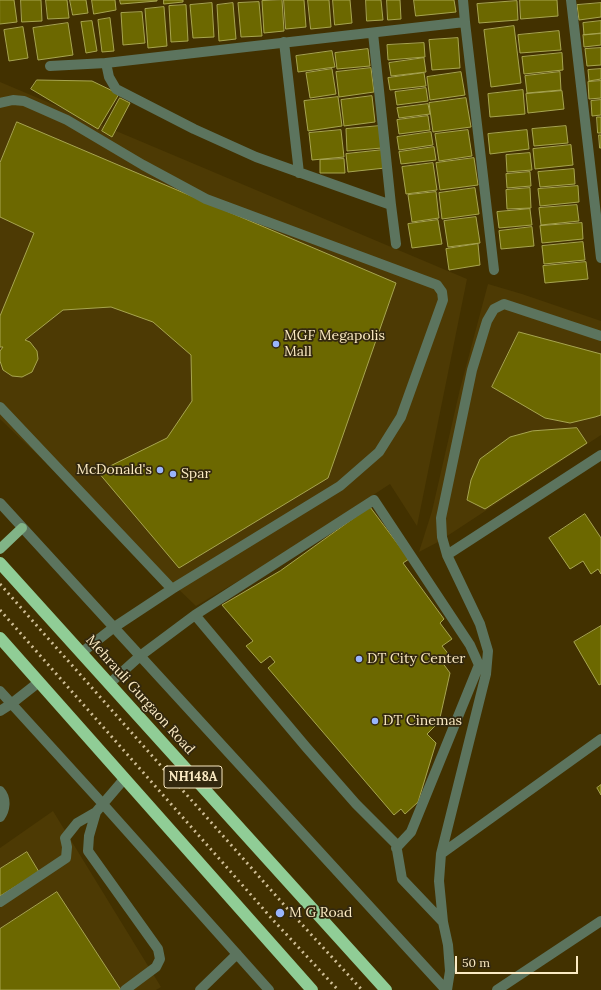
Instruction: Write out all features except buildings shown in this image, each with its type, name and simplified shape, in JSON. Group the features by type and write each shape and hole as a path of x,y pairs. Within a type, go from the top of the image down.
{"highway":[{"name":"Mehrauli Gurgaon Road","path":"0,563 386,990"},
{"path":"0,638 312,990"}],"main road":[{"path":"0,549 22,528"}],"street":[{"path":"463,0 494,270"},
{"path":"571,0 601,258"},
{"path":"50,66 106,63 465,22"},
{"path":"373,33 396,244"},
{"path":"284,42 299,172"},
{"path":"106,63 109,77 116,89 194,129 256,157 391,205"},
{"path":"0,103 13,100 24,101 66,120 143,165 206,199 437,285 442,292 443,300 401,416 379,452 340,486 113,628 81,653"},
{"path":"446,990 450,971 439,881 441,854 486,674 488,650 480,624 447,555 442,537 441,518 472,370 487,321 494,309 504,304 601,336"},
{"path":"0,407 172,590"},
{"path":"447,555 601,455"},
{"path":"109,684 140,656 195,615 374,500 470,645 479,665 411,832 396,848"},
{"path":"0,503 446,990"},
{"path":"195,615 356,804 396,844 402,879 443,922"},
{"path":"0,711 39,682"},
{"path":"0,691 102,802 269,990"},
{"path":"441,854 601,739"},
{"path":"124,990 156,967 160,959 158,949 88,851 89,836 96,812 102,802 125,778"},
{"path":"0,791 5,805 0,817"},
{"path":"0,902 66,858 67,847 65,838 77,823 96,812"},
{"path":"497,990 601,921"},
{"path":"201,990 237,954"}],"shaded area":[{"path":"0,82 467,279 417,526 390,484 272,561 196,606 0,419"},
{"path":"488,284 601,321 601,435 438,542 419,552 432,511 460,389"},
{"path":"53,811 161,987 156,990 0,990 0,848"}],"railway":[{"path":"0,584 286,907 362,990"},
{"path":"0,610 274,921 338,990"}],"place":[{"name":"MGF Megapolis Mall","path":"276,344"},
{"name":"McDonald's","path":"160,470"},
{"name":"Spar","path":"173,474"},
{"name":"DT City Center","path":"359,659"},
{"name":"DT Cinemas","path":"375,721"},
{"name":"M G Road","path":"280,913"}]}
